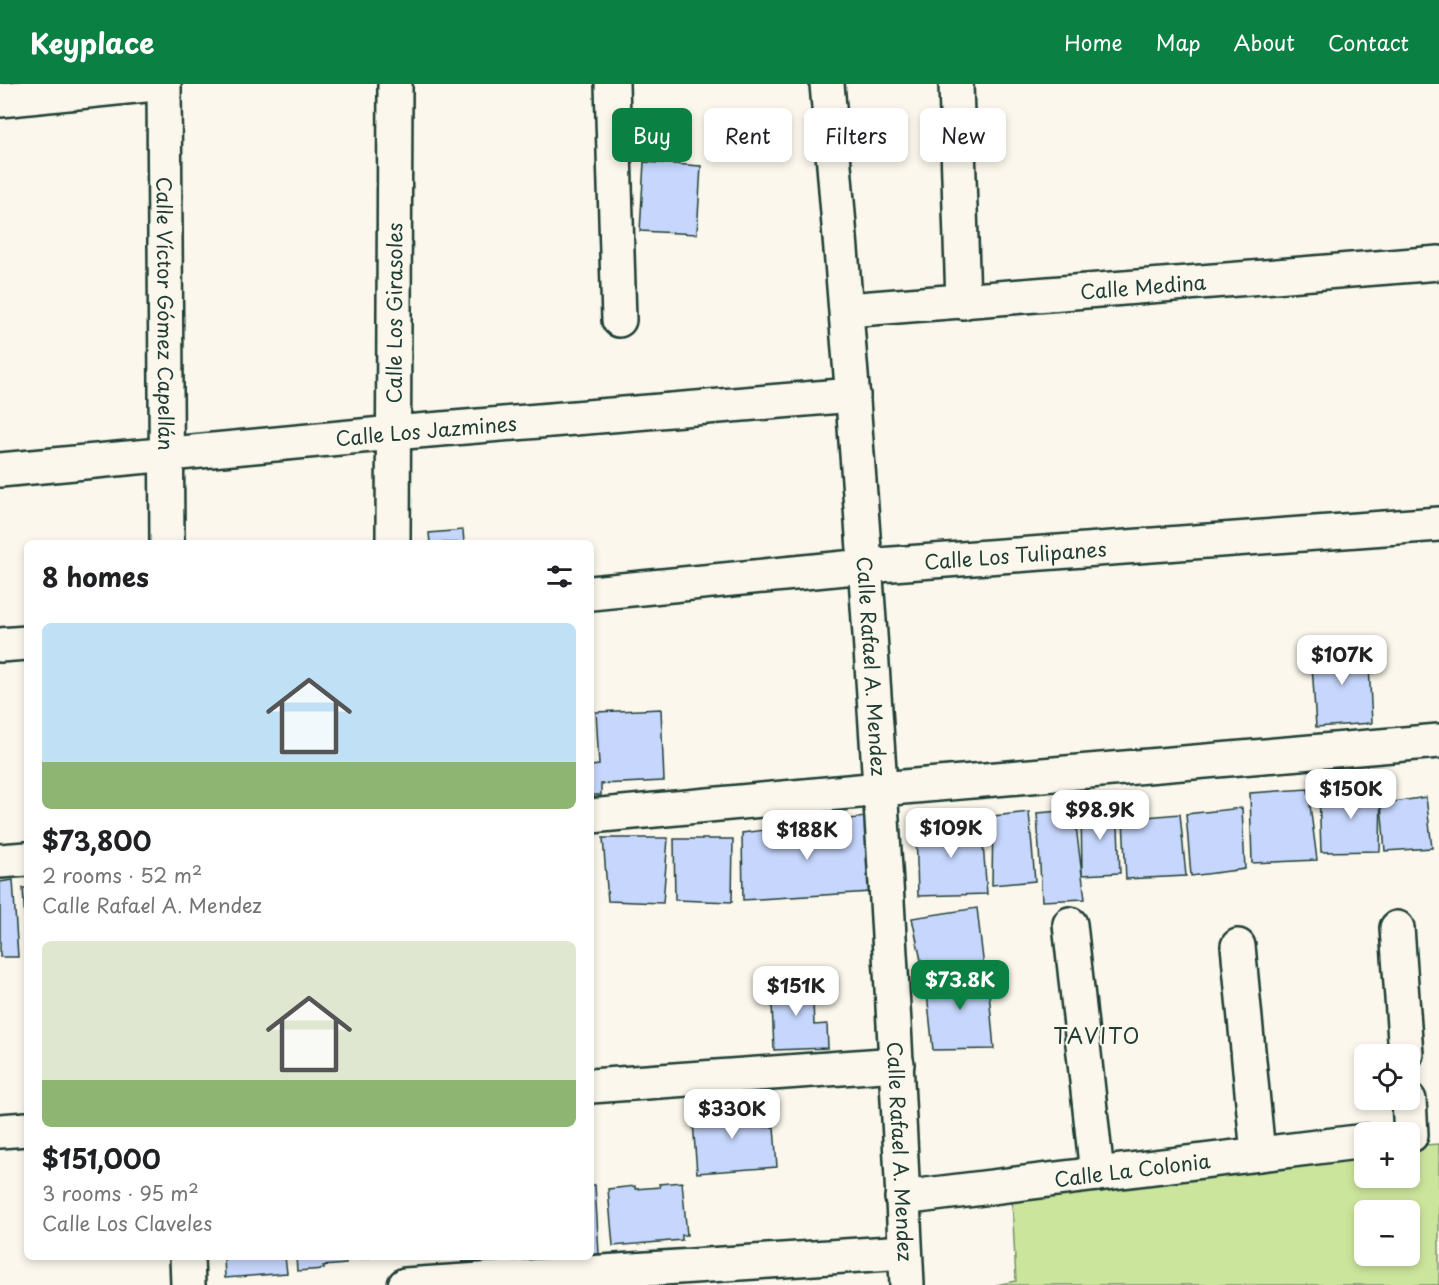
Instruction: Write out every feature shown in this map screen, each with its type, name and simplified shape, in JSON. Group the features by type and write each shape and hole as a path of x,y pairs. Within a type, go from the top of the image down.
{"street":[{"path":"0,99 155,84"},
{"name":"Calle Víctor Gómez Capellán","path":"164,84 167,540"},
{"name":"Calle Los Girasoles","path":"393,540 395,84"},
{"path":"612,84 619,320"},
{"name":"Calle Rafael A. Mendez","path":"827,84 847,310 880,789 897,1064 907,1285"},
{"path":"956,84 963,302"},
{"name":"Calle Medina","path":"847,310 1439,263"},
{"name":"Calle Los Jazmines","path":"0,470 393,433 853,395"},
{"name":"Calle Los Tulipanes","path":"594,593 865,566 1439,524"},
{"path":"0,645 24,643"},
{"path":"594,816 1439,741"},
{"path":"0,861 24,859"},
{"path":"1070,924 1097,1174"},
{"path":"1397,928 1405,1044"},
{"path":"1238,946 1258,1154"},
{"path":"594,1086 897,1064"},
{"path":"0,1131 24,1128"},
{"name":"Calle La Colonia","path":"902,1198 1354,1142"},
{"path":"405,1285 905,1252"},
{"path":"187,1260 189,1285"}],"green space":[{"path":"1439,1144 1439,1285 996,1285 1016,1281 1012,1200 1354,1153 1354,1188 1420,1188 1420,1145"}],"building":[{"path":"644,162 701,166 697,234 640,231"},
{"path":"463,530 464,540 430,540 429,533"},
{"path":"1368,645 1372,723 1316,727 1311,649"},
{"path":"661,709 664,781 601,784 601,795 594,795 594,766 599,765 596,712"},
{"path":"1381,785 1380,851 1321,852 1319,792"},
{"path":"1308,789 1317,860 1252,863 1250,793"},
{"path":"1426,797 1432,848 1385,851 1381,804"},
{"path":"1117,806 1120,873 1082,875 1081,807"},
{"path":"1242,808 1245,869 1191,876 1186,814"},
{"path":"1074,810 1085,899 1042,901 1037,813"},
{"path":"1029,812 1035,881 992,885 993,816"},
{"path":"1180,814 1186,876 1126,879 1123,819"},
{"path":"865,817 871,892 743,900 742,833"},
{"path":"981,819 987,894 918,896 916,827"},
{"path":"603,838 668,838 663,903 608,901"},
{"path":"674,839 733,839 732,902 675,900"},
{"path":"13,880 18,957 0,957 0,882"},
{"path":"977,908 984,968 923,970 912,918"},
{"path":"987,970 994,1049 933,1050 925,974"},
{"path":"812,979 814,1025 827,1024 828,1048 774,1050 771,980"},
{"path":"747,1104 748,1114 763,1113 765,1127 774,1127 777,1167 697,1173 692,1109"},
{"path":"682,1182 687,1235 682,1235 682,1240 613,1246 608,1189 635,1186 635,1189 660,1187 659,1184"},
{"path":"594,1185 595,1185 599,1254 594,1255"},
{"path":"224,1260 285,1260 287,1273 225,1278"},
{"path":"296,1260 345,1260 346,1264 323,1266 324,1269 297,1271"},
{"path":"463,1260 502,1260 463,1262"}],"district":[{"name":"TAVITO","path":"1097,1035"}]}
